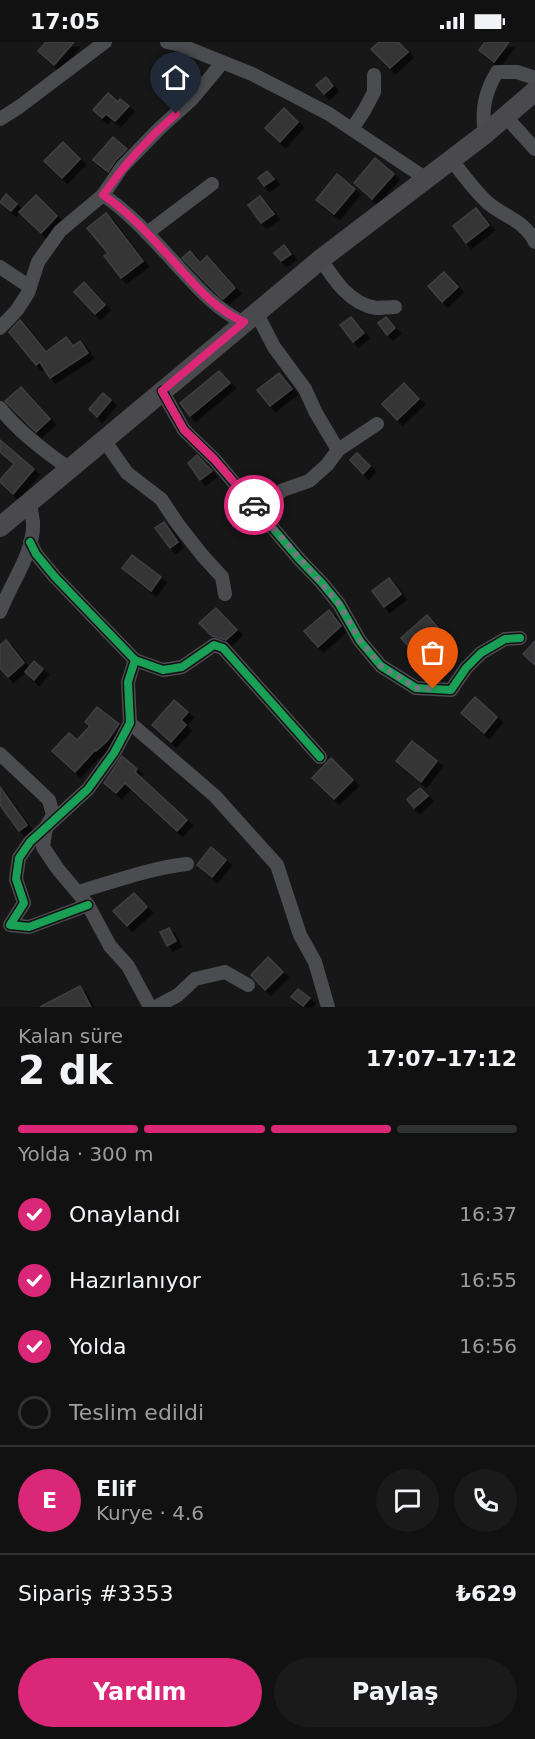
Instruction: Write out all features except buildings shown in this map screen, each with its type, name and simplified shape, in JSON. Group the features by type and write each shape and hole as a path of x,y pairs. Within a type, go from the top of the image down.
{"main road":[{"path":"0,527 321,259 485,134 535,91"}],"street":[{"path":"0,119 105,42"},
{"path":"167,42 252,74 329,114 425,178"},
{"path":"0,327 17,310 30,287 38,262 60,231 103,195 122,167 192,99 222,63"},
{"path":"485,134 483,104 498,72 517,72 535,78"},
{"path":"351,129 374,92 374,75"},
{"path":"506,117 535,149"},
{"path":"451,159 473,188 490,205 521,223 535,242"},
{"path":"147,233 212,184"},
{"path":"103,195 147,233 197,289 227,315 250,317 305,389 316,414 338,450"},
{"path":"321,259 335,282 349,295 377,308 395,307"},
{"path":"0,267 30,287"},
{"path":"162,391 184,430 214,459 339,604 360,640 381,666 416,688 451,690 466,668 481,653 505,639 520,638"},
{"path":"0,408 12,423 70,469"},
{"path":"258,509 284,490 309,481 327,465 338,450 377,424"},
{"path":"104,440 127,473 162,499 177,523 222,577 225,594"},
{"path":"0,612 6,594 25,561 33,525 30,503"},
{"path":"30,542 36,554 55,577 135,660 163,670 182,667 214,645 223,648 320,757"},
{"path":"88,905 29,927 10,925 24,903 16,879 19,858 30,842 88,789 114,753 130,723 128,682 135,660"},
{"path":"130,723 215,796 277,865 300,936 315,962 328,1007"},
{"path":"0,754 49,800 53,815 46,827 43,847 57,868 88,905 110,946 128,966 150,1007"},
{"path":"78,892 173,865 187,864"},
{"path":"156,1007 178,995 195,979 225,972 248,985"}],"cycle path":[{"path":"162,391 184,430 214,459 322,583 339,604 360,641 381,666 416,688 451,690 466,668 481,653 505,639 520,638"},
{"path":"30,542 36,554 55,577 135,660 163,670 182,667 214,645 223,648 320,757"},
{"path":"88,905 29,927 10,925 24,903 16,879 19,858 30,842 88,789 114,753 130,723 128,682 135,660"}],"way so far":[{"path":"254,505 339,604 360,640 381,666 416,688 433,689"}],"route":[{"path":"176,114 122,167 103,195 147,233 197,289 227,315 244,322 162,391 184,430 214,459 254,505"}]}
